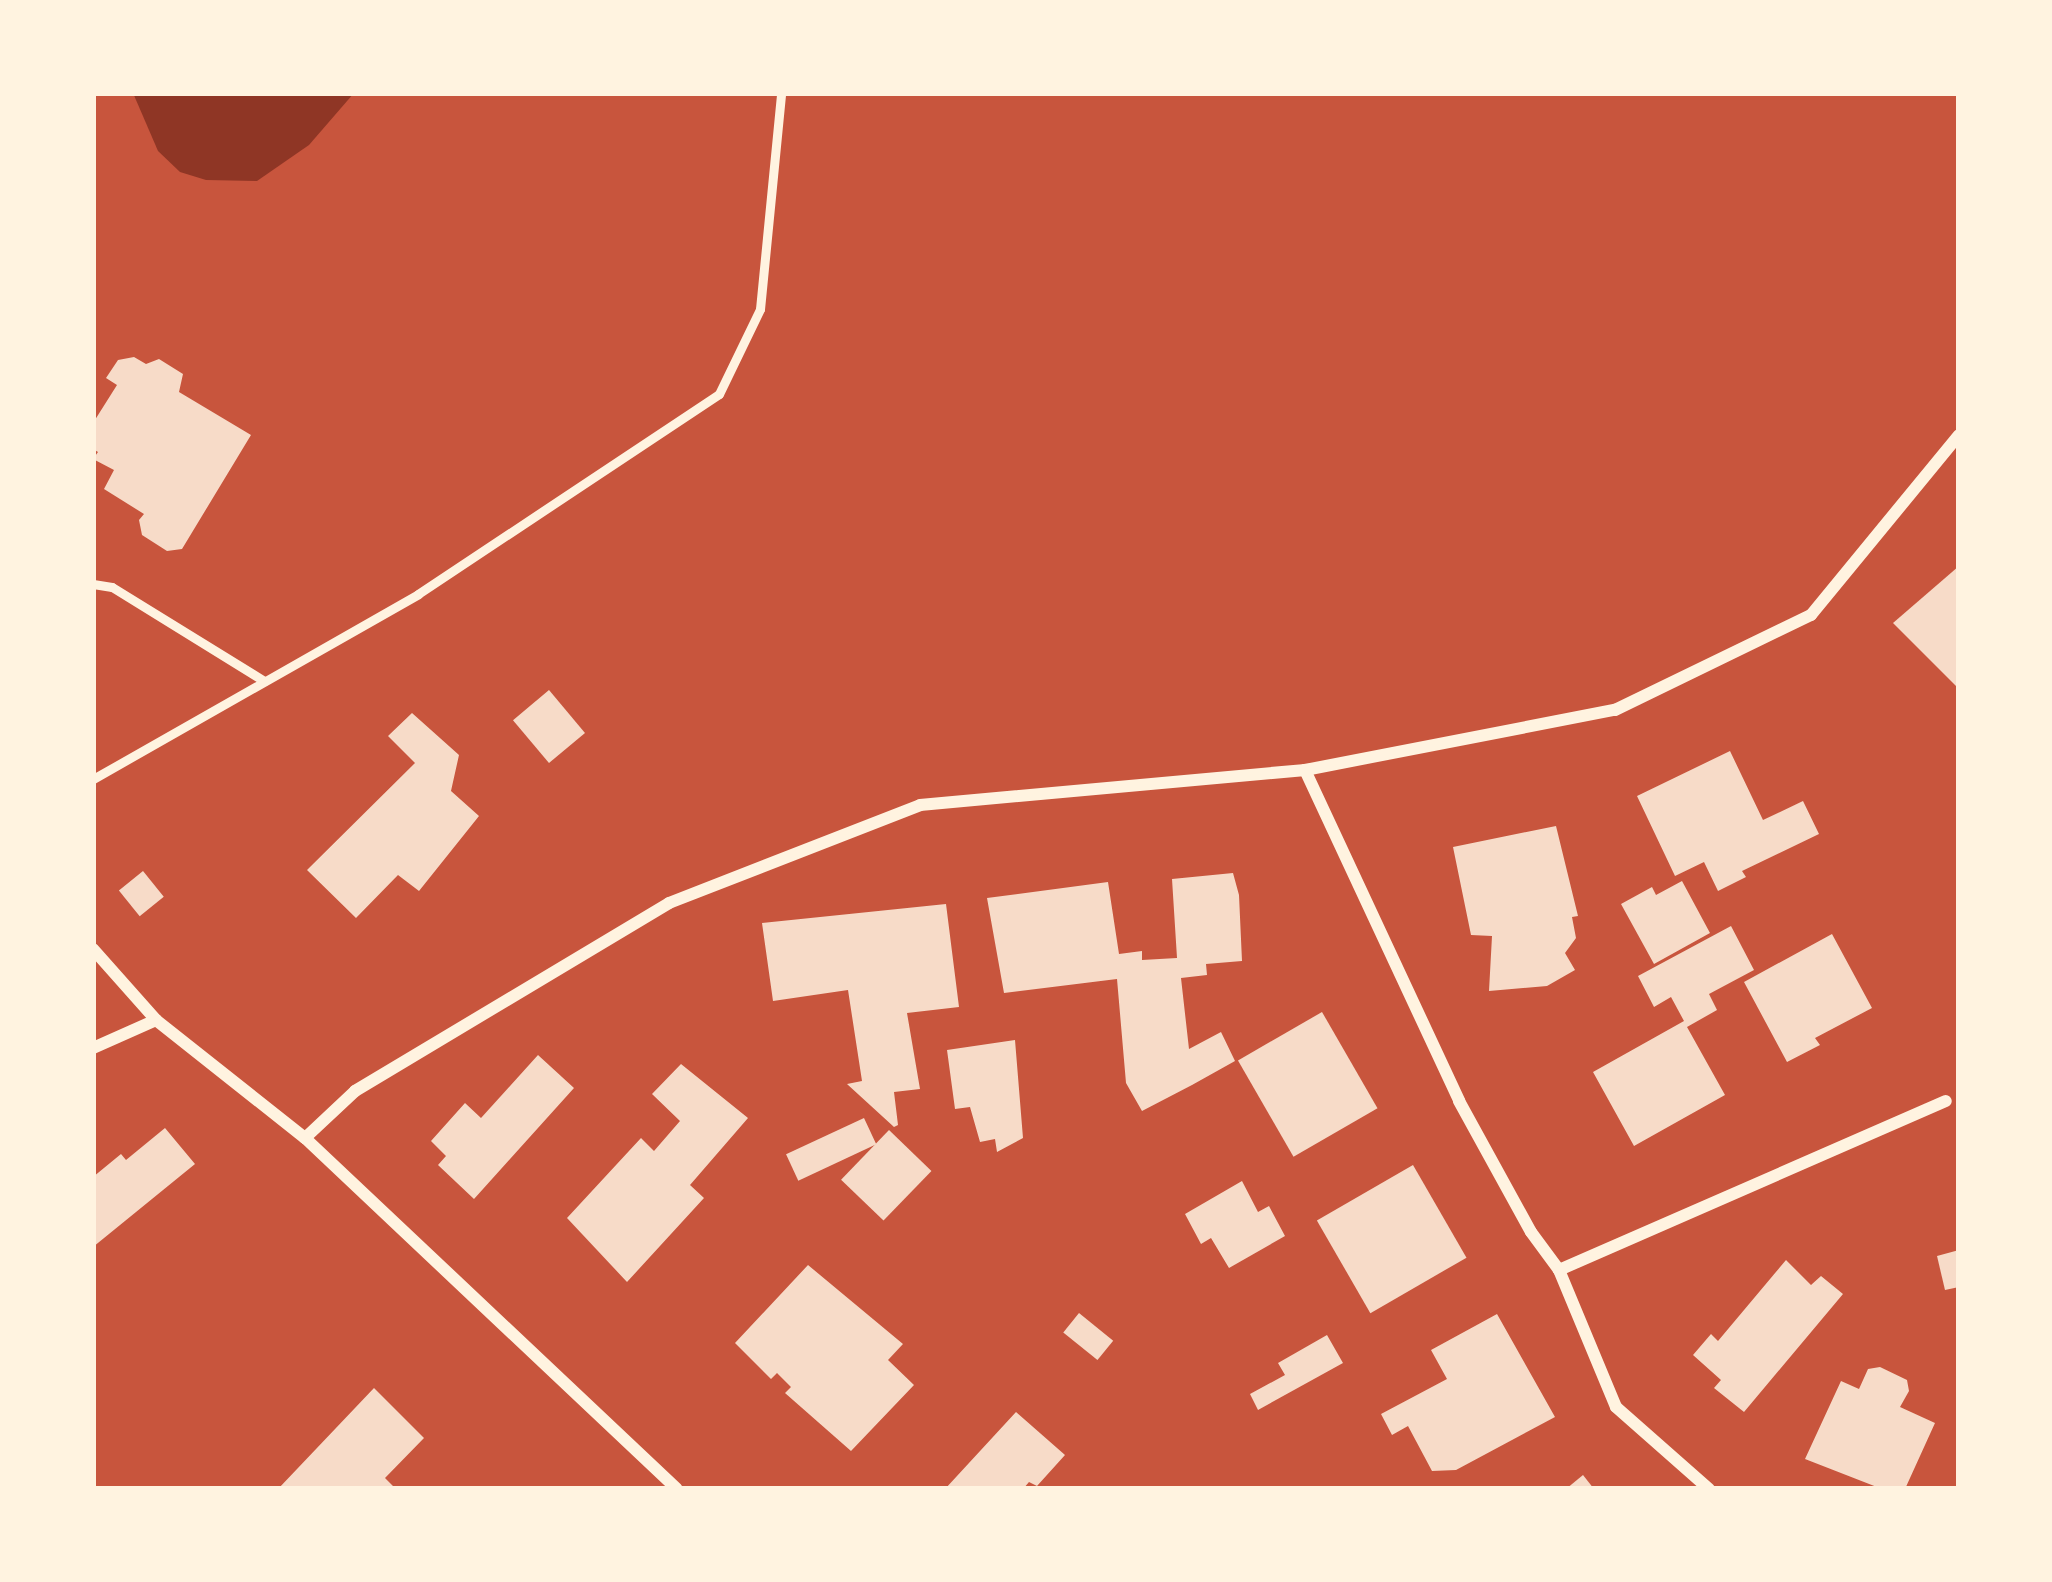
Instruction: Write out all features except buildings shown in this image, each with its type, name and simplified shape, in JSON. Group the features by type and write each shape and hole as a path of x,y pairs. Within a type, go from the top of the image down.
{"street":[{"path":"305,1138 356,1091 669,903 920,806 1305,770 1615,710 1810,615 1959,435"},
{"path":"1305,770 1459,1101 1531,1232 1559,1270 1616,1407 1709,1489"},
{"path":"93,949 156,1021 305,1138 677,1489"},
{"path":"93,1048 156,1021"},
{"path":"1559,1270 1946,1101"}],"lane":[{"path":"93,779 418,595 719,394 760,309 781,93"},
{"path":"93,584 112,587 264,681"}],"shaded area":[{"path":"133,93 354,93 309,145 257,181 206,180 180,172 158,151"}]}
